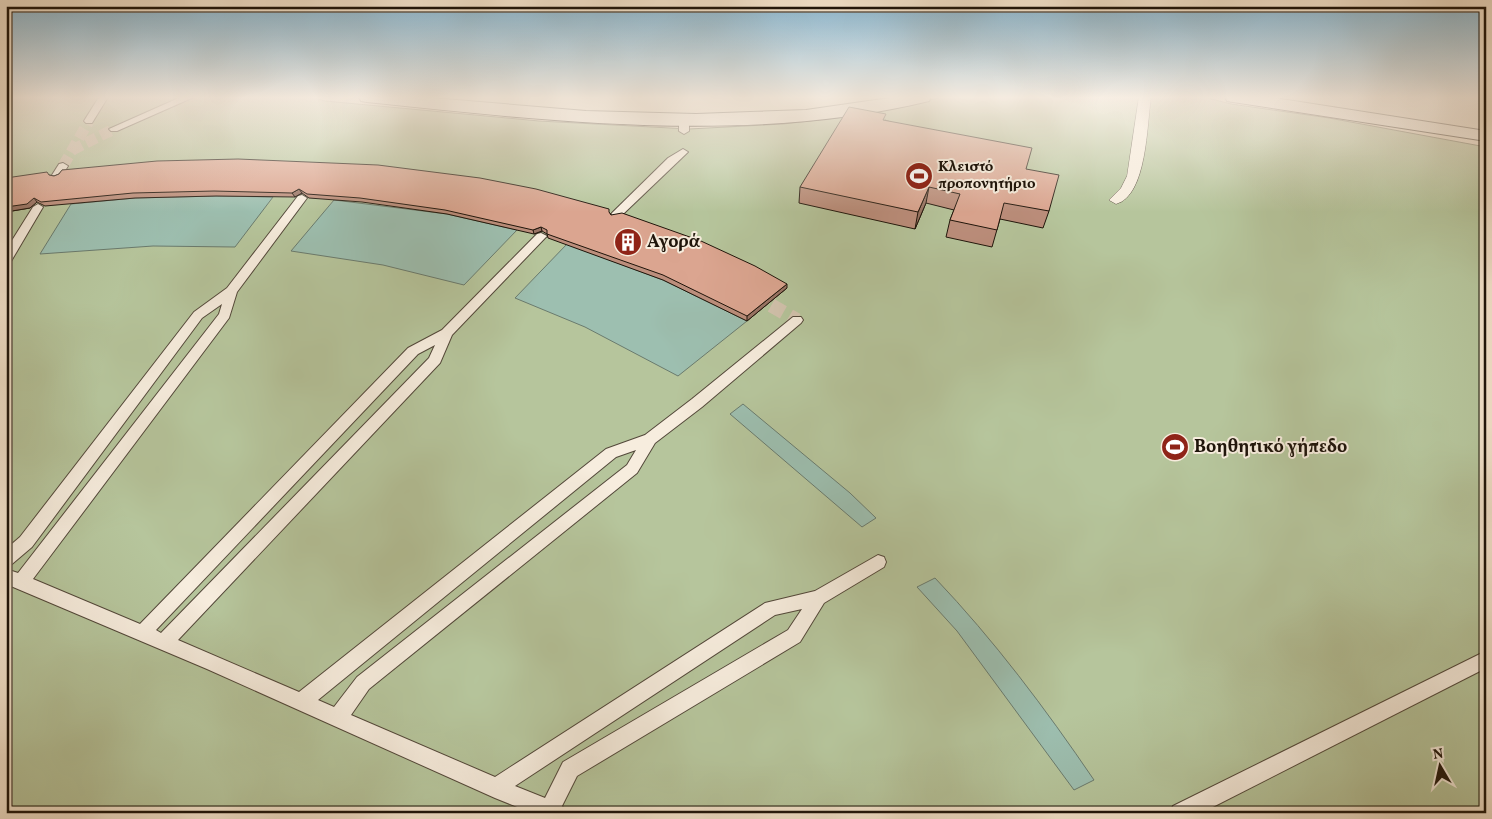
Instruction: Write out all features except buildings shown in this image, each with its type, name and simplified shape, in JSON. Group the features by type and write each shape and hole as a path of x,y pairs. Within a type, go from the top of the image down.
{"street":[{"path":"1116,200 1126,190 1134,176 1140,135"},
{"path":"616,215 682,152"},
{"path":"6,559 26,542 198,315 231,291 302,198"},
{"path":"6,260 38,207"},
{"path":"143,632 412,351 446,333 541,236"},
{"path":"231,291 225,315 13,579 143,632 495,788 552,811 570,769 794,636 818,598"},
{"path":"300,702 611,454 650,439 697,403 797,320"},
{"path":"164,642 435,360 446,333"},
{"path":"338,719 363,682 632,468 650,439"},
{"path":"495,788 771,608 818,598 878,562"},
{"path":"1180,813 1486,659"}],"shaded area":[{"path":"6,135 1422,135 1486,147 1486,813 6,813"},
{"path":"273,197 235,247 153,246 40,254 71,204 135,198"},
{"path":"334,200 447,214 517,230 464,285 383,265 291,251"},
{"path":"567,244 663,280 747,321 678,376 585,327 515,298"},
{"path":"743,404 850,493 876,518 862,527 730,414"},
{"path":"935,578 1018,675 1094,780 1074,790 957,631 917,587"}],"tunnel":[{"path":"72,150 81,135"},
{"path":"72,150 102,135"},
{"path":"63,166 72,150"},
{"path":"753,295 797,320"}],"place":[{"name":"Κλειστό προπονητήριο","path":"919,176"},
{"name":"Αγορά","path":"628,242"},
{"name":"Βοηθητικό γήπεδο","path":"1175,447"}]}
